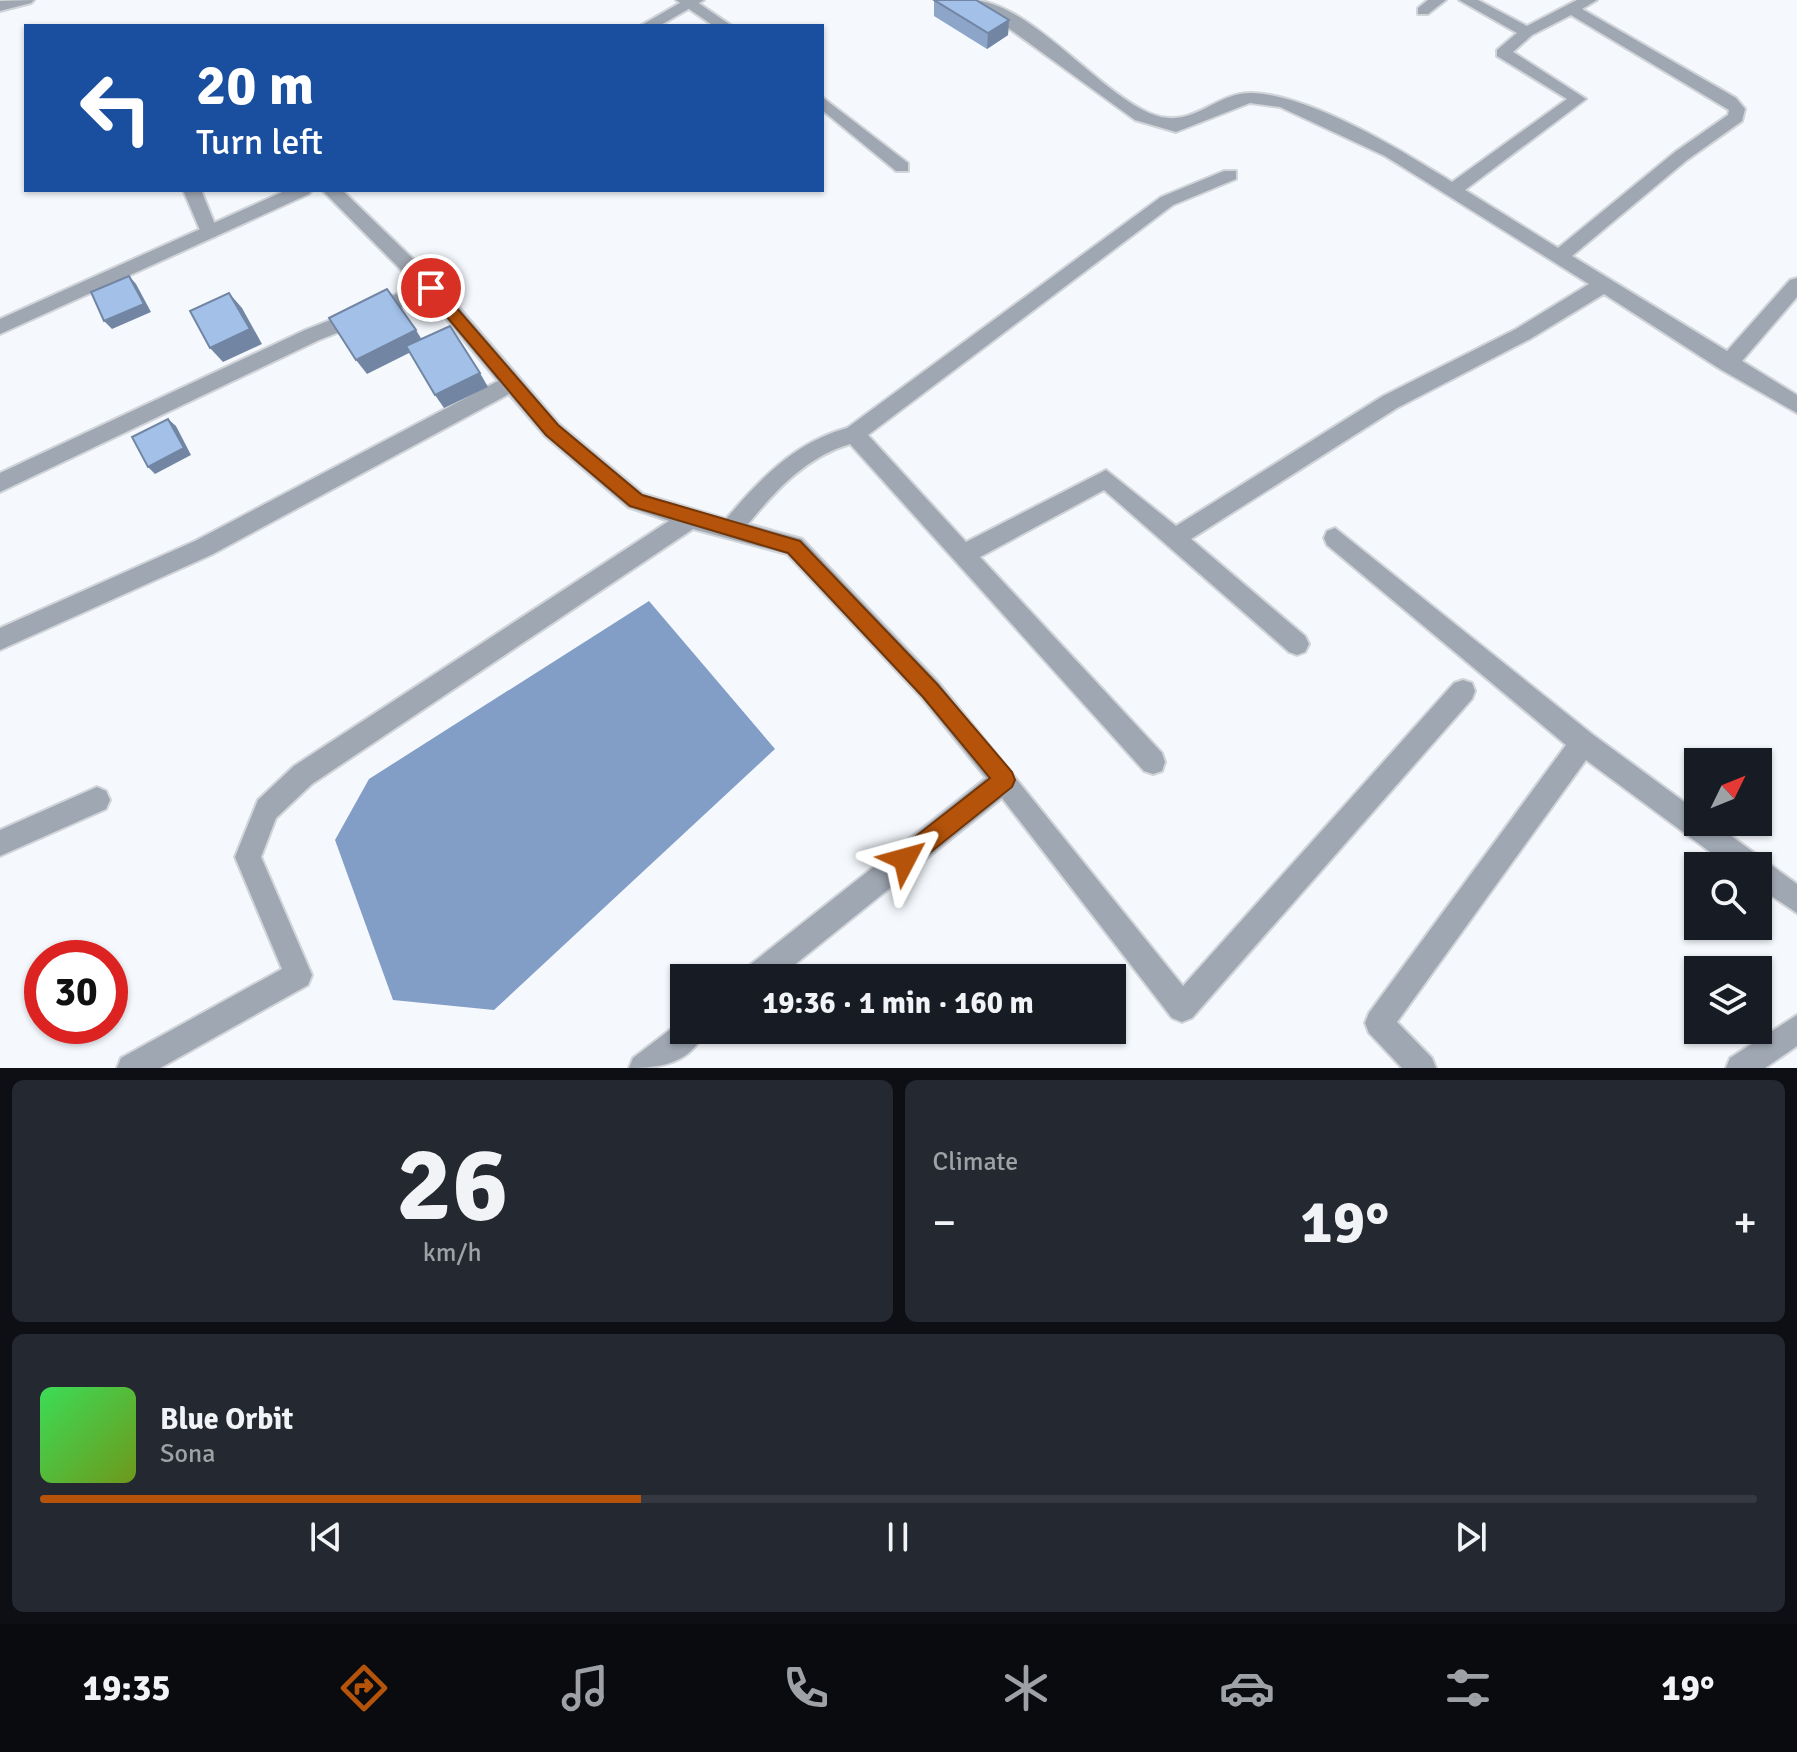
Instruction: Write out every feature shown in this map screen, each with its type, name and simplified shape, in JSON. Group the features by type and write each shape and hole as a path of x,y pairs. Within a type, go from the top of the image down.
{"street":[{"path":"0,6 26,0"},
{"path":"978,0 1030,33 1141,116 1176,127 1249,98 1283,102 1391,152 1797,405"},
{"path":"1423,11 1438,0"},
{"path":"1467,0 1527,32"},
{"path":"1452,190 1578,99 1503,53 1527,32 1589,0"},
{"path":"651,24 689,1 721,24"},
{"path":"1559,257 1681,156 1736,117 1737,109 1571,9"},
{"path":"824,104 902,167"},
{"path":"730,530 782,468 825,440 854,434 1167,201 1230,175"},
{"path":"193,192 209,232"},
{"path":"0,327 299,192"},
{"path":"333,192 431,288 552,430 636,501 690,519 794,546 930,690 1182,1008 1463,691"},
{"path":"1175,538 1390,402 1523,334 1603,285"},
{"path":"1727,364 1797,285"},
{"path":"0,483 312,335 431,288"},
{"path":"0,639 203,548 512,383"},
{"path":"854,434 1153,762"},
{"path":"964,554 1106,479 1297,644"},
{"path":"131,1068 298,975 248,857 267,809 303,775 690,519"},
{"path":"1335,538 1583,743 1732,852"},
{"path":"1422,1068 1379,1023 1583,743"},
{"path":"774,964 1004,780"},
{"path":"0,843 97,800"},
{"path":"1772,881 1797,900"},
{"path":"1740,1068 1797,1029"},
{"path":"643,1068 673,1044"}],"water":[{"path":"649,601 775,749 494,1010 393,1000 335,840 369,779"}],"building":[{"path":"934,0 976,0 1009,20 988,33"},
{"path":"129,276 144,304 104,321 91,292"},
{"path":"387,289 416,330 356,360 329,318"},
{"path":"229,293 250,329 210,348 190,311"},
{"path":"450,326 480,373 435,395 406,346"},
{"path":"168,419 184,448 148,467 132,437"}],"route":[{"path":"431,288 552,430 636,501 690,519 794,546 930,690 1004,780 905,859"}]}
